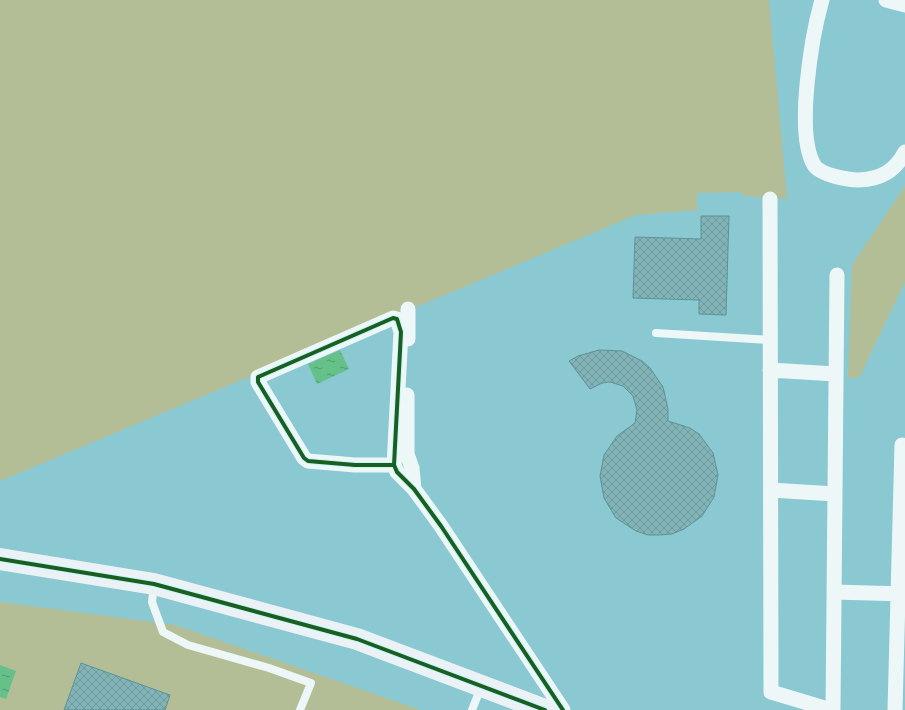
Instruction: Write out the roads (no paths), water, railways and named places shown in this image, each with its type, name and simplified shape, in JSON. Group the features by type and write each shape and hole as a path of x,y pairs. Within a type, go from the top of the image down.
{"street":[{"path":"822,0 809,61 806,95 807,134 810,155 815,166 823,172 849,180 866,180 884,176 899,162 905,152"},
{"path":"886,0 905,5"},
{"path":"770,199 771,692 832,710 837,275"},
{"path":"408,309 407,454 412,468 414,489"},
{"path":"394,465 355,465 308,461 304,458 258,382 258,377 393,318 397,319 401,332 394,465 397,472 414,489 563,710"},
{"path":"770,370 836,374"},
{"path":"895,710 902,594 902,445"},
{"path":"771,490 835,494"},
{"path":"0,559 154,584 358,639 545,710"},
{"path":"834,592 902,594"}],"lane":[{"path":"656,333 770,340"},
{"path":"154,584 152,602 163,632 188,645 269,668 311,683 300,710"},
{"path":"472,710 481,686"}],"water":[{"path":"340,350 349,369 317,384 308,364"},
{"path":"0,665 16,671 6,699 0,697"}]}
